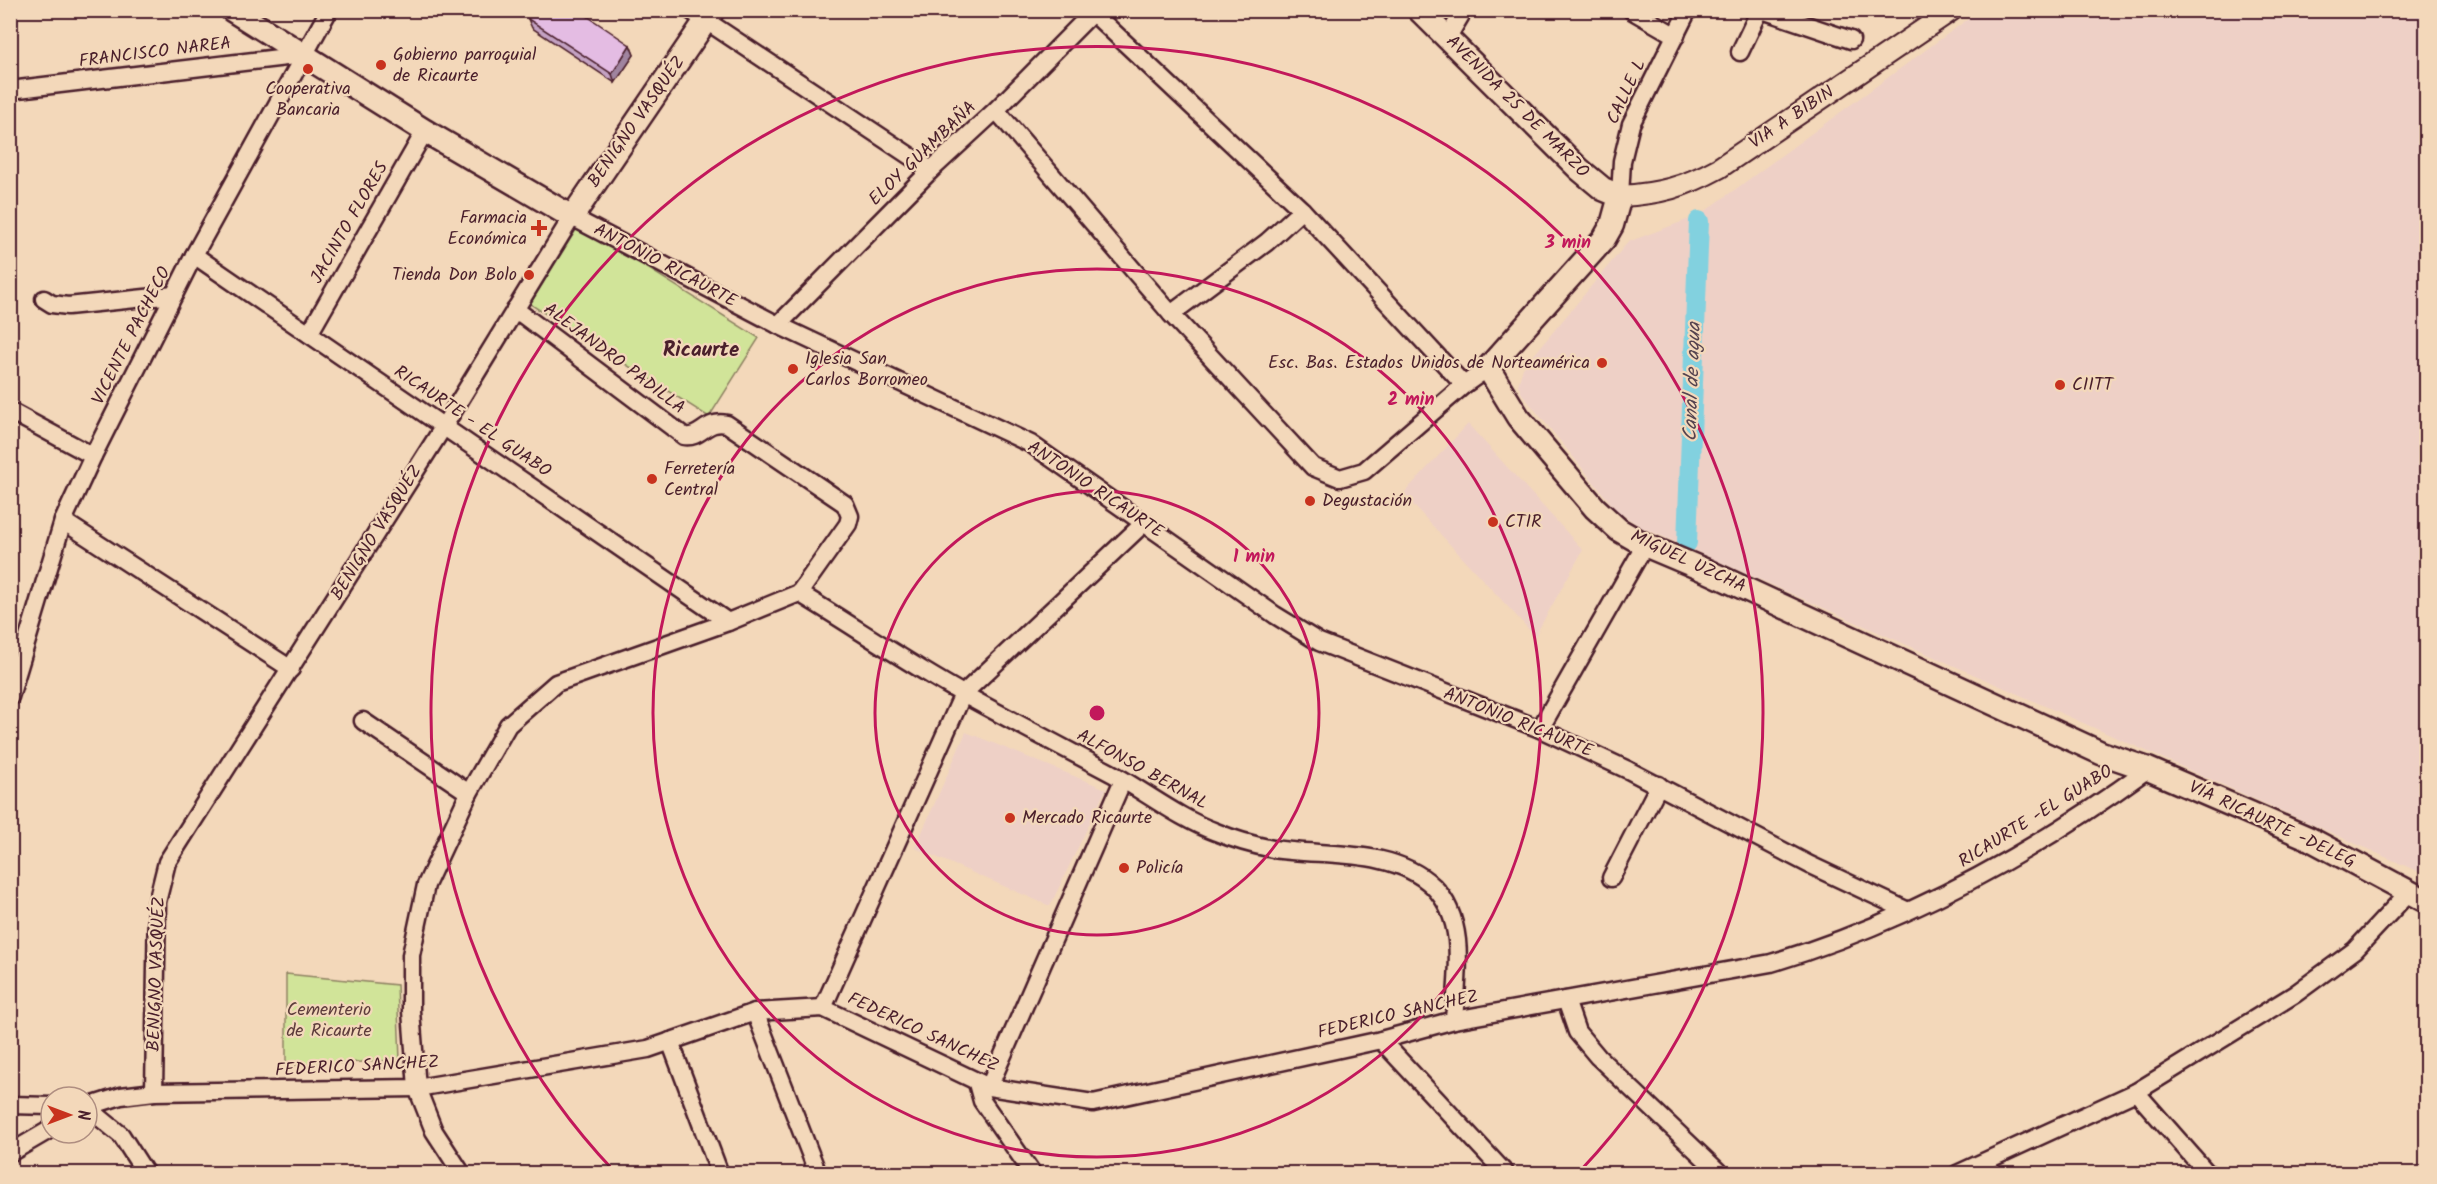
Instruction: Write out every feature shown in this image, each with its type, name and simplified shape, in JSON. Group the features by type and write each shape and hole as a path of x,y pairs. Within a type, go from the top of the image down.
{"main road":[{"name":"ANTONIO RICAURTE","path":"232,10 425,131 572,217"},
{"name":"AVENIDA 25 DE MARZO","path":"1419,10 1579,170 1603,189 1620,196"},
{"name":"BENIGNO VASQUÉZ","path":"572,217 704,14"},
{"path":"1488,368 1604,238 1612,225 1620,196"},
{"name":"MIGUEL UZCHA","path":"1488,368 1518,417 1555,464 1619,530 1646,545 2101,753 2148,769"},
{"name":"VÍA RICAURTE -DELEG","path":"2148,769 2308,838 2418,897"}],"street":[{"name":"VICENTE PACHECO","path":"10,697 63,521 93,456 194,255 329,10"},
{"path":"1448,37 1464,10"},
{"path":"1631,10 1676,36"},
{"name":"CALLE L","path":"1620,196 1622,161 1631,124 1688,10"},
{"path":"1740,52 1761,10 1851,40"},
{"name":"VIA A BIBIN","path":"1620,196 1660,193 1696,181 1719,168 1952,10"},
{"path":"1092,11 1302,210 1464,385"},
{"name":"ELOY GUAMBAÑA","path":"778,325 931,170 996,110 1092,11"},
{"path":"704,14 931,170"},
{"name":"FRANCISCO NAREA","path":"10,90 303,55"},
{"path":"996,110 1171,314 1313,467 1340,478 1364,471 1464,385 1488,368"},
{"name":"JACINTO FLORES","path":"309,334 425,131"},
{"path":"1171,314 1267,242 1302,210"},
{"name":"BENIGNO VASQUÉZ","path":"154,1092 155,933 161,881 172,854 444,426 572,217"},
{"name":"ANTONIO RICAURTE","path":"572,217 778,325 1031,444 1275,615 1319,642 1540,729 1659,785 1810,865 1906,910"},
{"name":"RICAURTE - EL GUABO","path":"194,255 728,622"},
{"path":"44,299 52,304 68,306 174,295"},
{"name":"ALEJANDRO PADILLA","path":"515,309 684,436 694,436 712,423 727,424 845,504 850,516 848,524 799,593"},
{"path":"10,411 93,456"},
{"path":"63,521 291,669"},
{"path":"823,1008 963,694 1144,523"},
{"path":"1540,729 1646,545"},
{"path":"462,1173 434,1131 417,1088 411,1011 411,955 426,885 469,794 508,725 556,683 728,622 799,593"},
{"name":"ALFONSO BERNAL","path":"799,593 963,694 1123,780 1209,830 1239,841 1273,849 1387,861 1415,871 1434,888 1450,912 1457,941 1458,972 1454,1020"},
{"path":"363,721 469,794"},
{"name":"RICAURTE -EL GUABO","path":"1943,895 2000,866 2104,801 2148,769"},
{"path":"1034,1173 982,1101 983,1085 1123,780"},
{"path":"1611,878 1659,785"},
{"name":"FEDERICO SANCHEZ","path":"99,1103 121,1096 154,1092 417,1088 648,1049 755,1012 823,1008 983,1085 1093,1102 1381,1040 1454,1020 1771,963 1822,947 1943,895"},
{"path":"1957,1173 2136,1092 2295,994 2355,950 2418,897"},
{"path":"1566,1000 1577,1032 1591,1048 1721,1173"},
{"path":"755,1012 818,1173"},
{"path":"1381,1040 1506,1173"},
{"path":"670,1041 720,1173"},
{"path":"2136,1092 2208,1173"},
{"path":"10,1105 39,1106"},
{"path":"99,1117 121,1135 146,1173"},
{"path":"10,1153 39,1136"}],"shaded area":[{"name":"CIITT","path":"1979,11 2426,11 2426,875 1641,527 1617,511 1522,394 1518,385 1523,368 1628,242 1700,215"},
{"name":"CTIR","path":"1468,424 1583,550 1535,636 1403,494"},
{"name":"Mercado Ricaurte","path":"966,732 1106,789 1050,906 915,848"}],"green space":[{"path":"579,225 759,338 709,417 530,304"},
{"name":"Cementerio de Ricaurte","path":"286,974 397,985 400,1060 286,1066"}],"building":[{"path":"534,10 578,10 630,45 612,74 528,19"}],"waterway":[{"name":"Canal de agua","path":"1687,543 1699,221"}],"place":[{"name":"Gobierno parroquial de Ricaurte","path":"381,65"},
{"name":"Cooperativa Bancaria","path":"308,69"},
{"name":"Farmacia Económica","path":"539,228"},
{"name":"Tienda Don Bolo","path":"529,275"},
{"name":"Esc. Bas. Estados Unidos de Norteamérica","path":"1602,363"},
{"name":"Iglesia San Carlos Borromeo","path":"793,369"},
{"name":"CIITT","path":"2060,385"},
{"name":"Ferretería Central","path":"652,479"},
{"name":"Degustación","path":"1310,501"},
{"name":"CTIR","path":"1493,522"},
{"name":"Mercado Ricaurte","path":"1010,818"},
{"name":"Policía","path":"1124,868"}],"district":[{"name":"Ricaurte","path":"701,350"}]}
